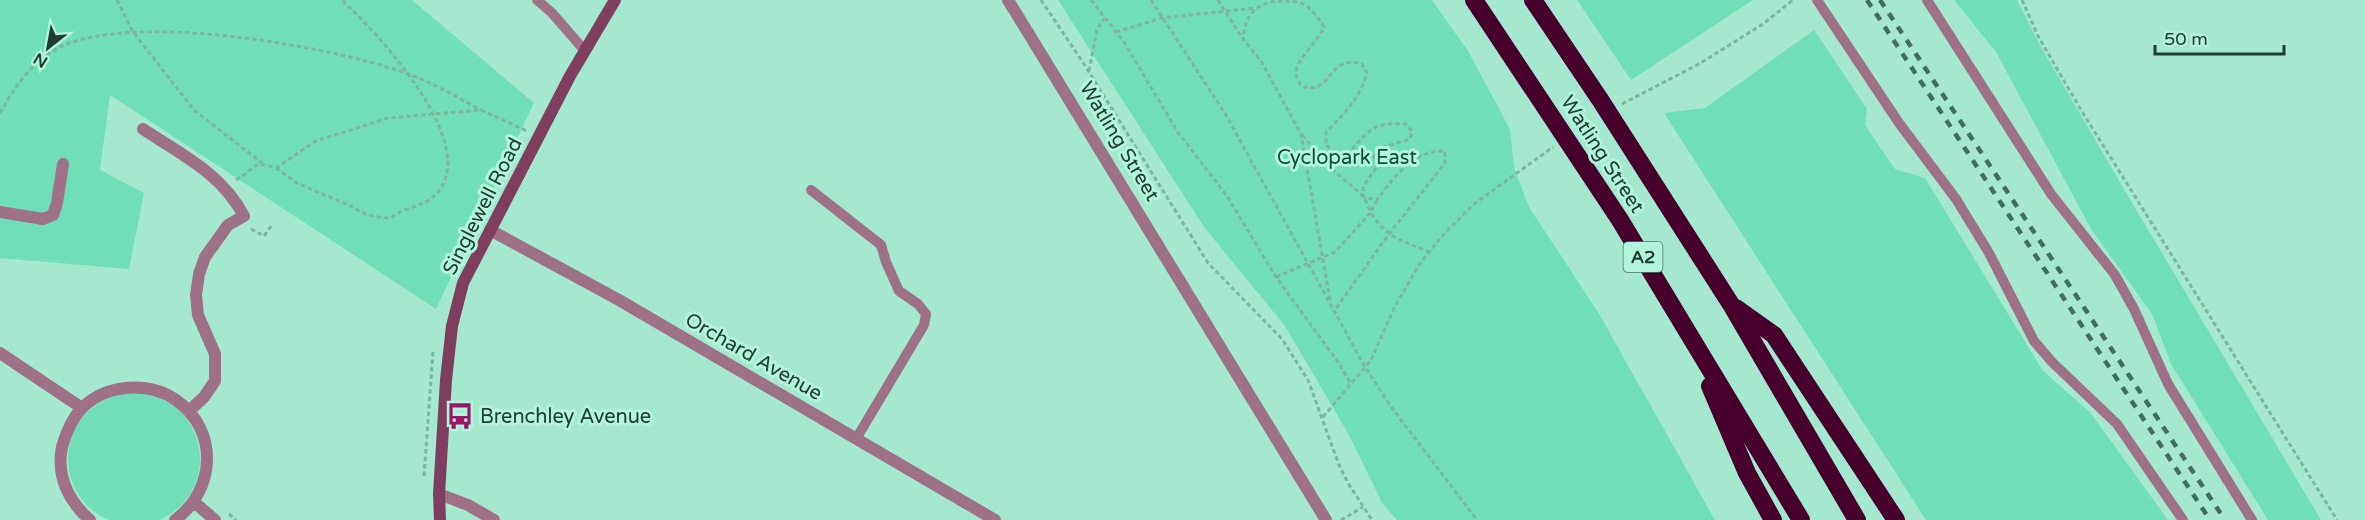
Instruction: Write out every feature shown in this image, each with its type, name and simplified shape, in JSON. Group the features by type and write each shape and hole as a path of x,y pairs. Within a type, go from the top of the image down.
{"highway":[{"name":"Watling Street","path":"1474,0 1620,220 1685,324 1801,520"},
{"name":"Watling Street","path":"1533,0 1601,101 1732,306 1857,520"},
{"path":"1732,306 1774,335 1896,520"},
{"path":"1685,324 1747,473 1773,520"}],"street":[{"name":"Singlewell Road","path":"440,520 439,494 446,380 452,326 463,283 585,51 615,0"},
{"name":"Watling Street","path":"1008,0 1326,520"},
{"path":"143,129 210,173 234,196 244,216 228,225 205,257 199,274 196,295 198,315 215,354 215,381 204,397 189,411"},
{"path":"0,212 43,219 53,215 63,164"},
{"name":"Orchard Avenue","path":"490,230 619,300 995,520"},
{"path":"0,353 82,408"},
{"path":"89,520 65,488 61,473 61,452 69,425 82,408 100,395 139,387 157,391 175,399 189,411 203,434 208,464 202,487 194,502 175,520"},
{"path":"439,494 468,505 494,520"},
{"path":"194,502 215,520"}],"lane":[{"path":"537,0 552,13 585,51"},
{"path":"1817,0 1899,123 1956,199 1989,253 2034,341 2052,362 2117,424 2183,520"},
{"path":"1927,0 2051,194 2115,274 2134,309 2168,384 2252,520"},
{"path":"811,190 881,245 898,291 918,304 926,314 924,325 855,439"}],"path":[{"path":"117,0 133,32 194,110 262,163 276,168 297,183 360,212 391,218 398,211 429,201 445,180 446,151 441,134 411,76 342,0"},
{"path":"1041,0 1208,263 1282,339 1308,380 1339,465 1372,520"},
{"path":"1091,0 1124,42 1177,132 1227,196 1276,277 1338,362 1351,384"},
{"path":"1150,0 1226,115 1365,367 1392,408 1477,520"},
{"path":"1218,0 1243,39 1261,61 1300,134 1331,168 1364,197 1378,225 1389,235 1429,252"},
{"path":"1619,106 1699,64 1763,24 1793,0"},
{"path":"2022,0 2038,36 2082,110 2337,520"},
{"path":"1116,32 1162,18 1256,8 1276,1 1301,2 1324,27 1296,68 1295,75 1301,86 1310,89 1322,85 1335,69 1344,63 1362,64 1366,73 1362,89 1346,112 1326,132 1326,145 1338,154 1348,153 1372,128 1389,123 1406,124 1412,131 1410,139 1381,148 1374,156 1378,165 1364,187 1364,197"},
{"path":"1243,39 1244,24 1256,8"},
{"path":"1089,73 1097,29 1104,19"},
{"path":"0,114 15,88 32,69 58,48 85,39 133,32 192,34 259,40 390,68 539,137"},
{"path":"276,168 316,141 388,118 482,110"},
{"path":"1579,130 1595,120"},
{"path":"1300,134 1330,300"},
{"path":"1323,417 1371,360 1395,306 1429,252 1467,210 1553,147"},
{"path":"1276,277 1335,252 1371,212 1392,180 1418,156 1434,151 1445,151 1445,163 1335,310"},
{"path":"223,186 246,175 256,164 262,163"},
{"path":"1364,197 1377,200"},
{"path":"1341,520 1363,507"}],"green space":[{"path":"0,0 412,0 534,103 436,309 110,95 100,170 144,193 129,269 0,258"},
{"name":"Cyclopark East","path":"1058,0 1432,0 1468,51 1510,129 1514,168 1529,207 1598,312 1715,520 1397,520 1382,503 1349,435 1285,326 1204,227"},
{"path":"1577,0 1753,0 1631,80"},
{"path":"1954,0 2017,0 2041,47 2131,201 2321,520 2268,520 2171,364 2152,314 2091,229 1996,52"},
{"path":"1814,30 1867,109 1865,125 1895,169 1925,178 2043,371 2090,412 2168,520 1926,520 1664,113 1705,108"},
{"path":"134,393 159,398 181,412 195,434 200,459 195,484 181,506 159,520 134,525 109,520 87,506 73,484 68,459 73,434 87,412 109,398"}],"railway":[{"path":"1867,0 2210,520"},
{"path":"1880,0 2225,520"}],"place":[{"name":"Brenchley Avenue","path":"460,416"}]}
